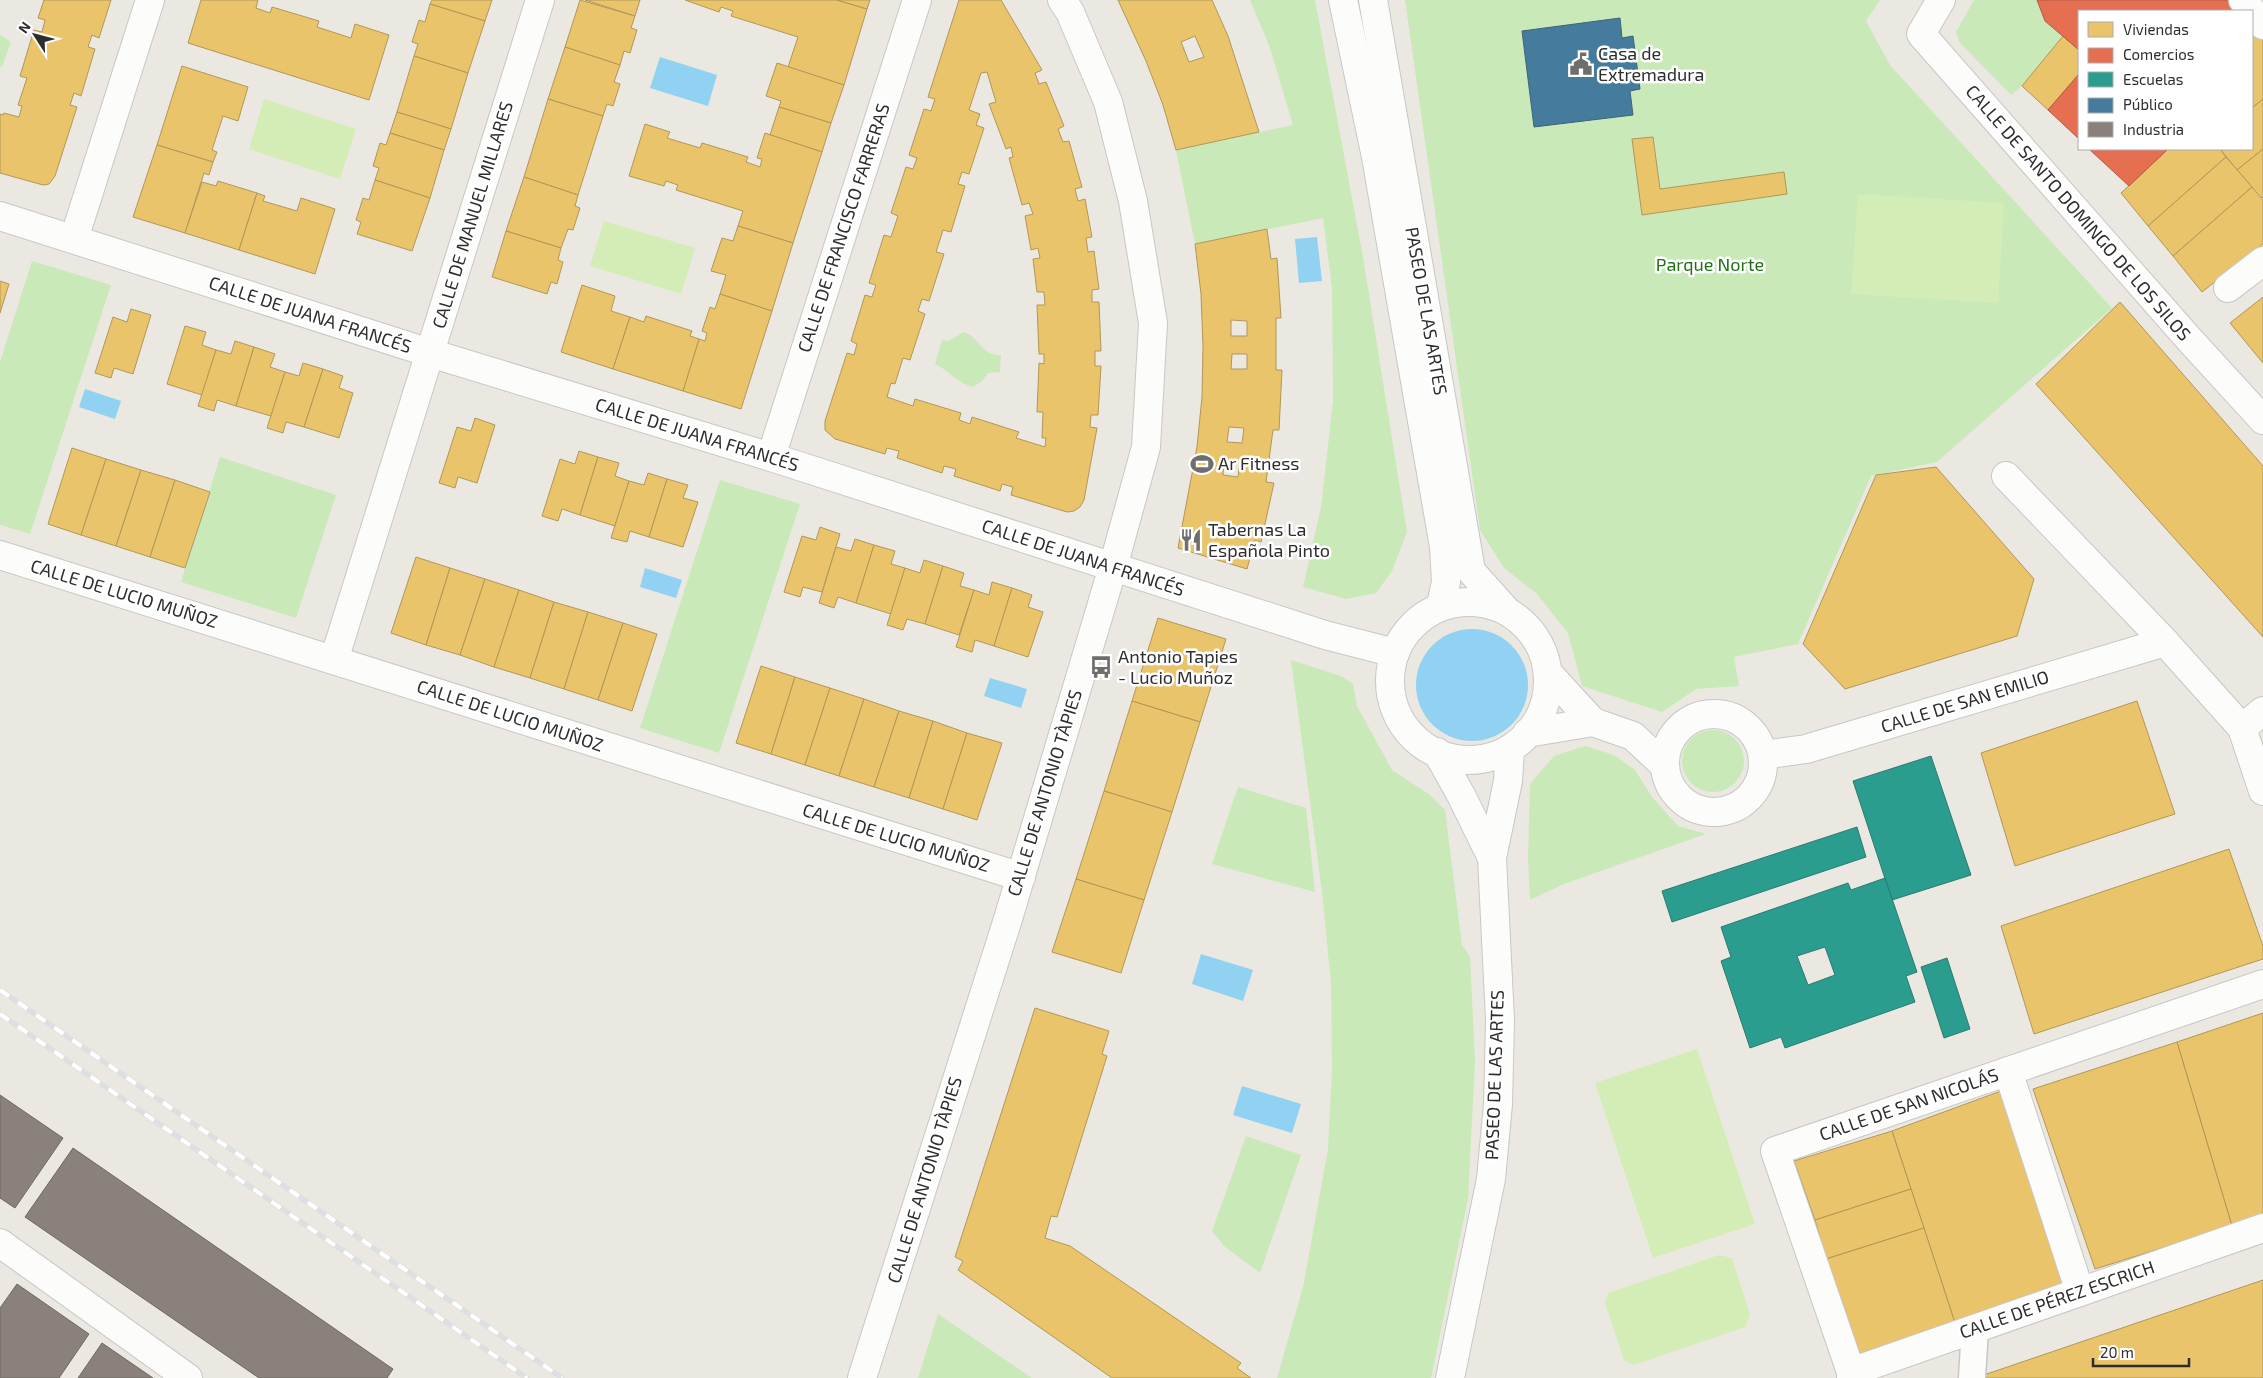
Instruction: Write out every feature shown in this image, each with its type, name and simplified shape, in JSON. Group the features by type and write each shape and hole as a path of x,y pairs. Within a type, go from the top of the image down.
{"street":[{"path":"74,239 150,0"},
{"name":"CALLE DE MANUEL MILLARES","path":"334,660 540,0"},
{"name":"CALLE DE FRANCISCO FARRERAS","path":"771,457 917,0"},
{"name":"CALLE DE ANTONIO TÀPIES","path":"862,1378 1020,877 1113,567 1146,446 1153,323 1133,201 1108,102 1070,12 1062,0"},
{"name":"PASEO DE LAS ARTES","path":"1343,0 1376,157 1444,547 1446,582 1441,605"},
{"name":"PASEO DE LAS ARTES","path":"1373,0 1471,571 1505,609"},
{"name":"CALLE DE SANTO DOMINGO DE LOS SILOS","path":"1942,0 1921,34 2188,338 2263,420"},
{"path":"2243,0 2251,10"},
{"path":"2253,12 2263,25"},
{"name":"CALLE DE JUANA FRANCÉS","path":"0,216 430,353 771,457 1325,635 1395,653"},
{"path":"2228,288 2263,261"},
{"path":"2006,476 2165,642 2252,720 2263,792"},
{"name":"CALLE DE LUCIO MUÑOZ","path":"0,555 1020,877"},
{"path":"1519,742 1536,723 1546,700 1548,674 1542,648 1527,626 1505,609 1480,601 1462,600 1441,605 1428,612 1408,630 1395,653 1390,679 1393,706 1406,730 1426,748 1451,758 1470,761 1489,760 1519,742 1593,722"},
{"name":"CALLE DE SAN EMILIO","path":"1763,755 1806,749 2165,642"},
{"path":"1548,674 1593,722 1634,736 1674,734"},
{"path":"1706,714 1723,715 1743,723 1755,735 1763,755 1762,774 1754,792 1741,804 1722,812 1702,811 1685,803 1672,788 1665,766 1665,755 1674,734 1686,723 1706,714"},
{"path":"1634,736 1665,766"},
{"name":"PASEO DE LAS ARTES","path":"1450,1378 1491,1179 1498,1104 1500,1020 1492,858 1508,781 1519,742"},
{"name":"PASEO DE LAS ARTES","path":"1437,752 1462,795 1492,858"},
{"name":"CALLE DE SAN NICOLÁS","path":"1851,1375 1775,1151 2263,984"},
{"path":"2008,1072 2080,1292"},
{"name":"CALLE DE PÉREZ ESCRICH","path":"1851,1375 1975,1329 2263,1228"},
{"path":"0,1243 188,1378"},
{"path":"1972,1378 1975,1329"}],"green space":[{"path":"1250,0 1315,0 1363,257 1407,532 1392,571 1376,593 1346,599 1303,587 1321,507 1333,401 1332,288 1323,218 1195,244 1176,150 1293,125 1269,45"},
{"name":"Parque Norte","path":"1405,0 1880,0 1866,21 1890,65 2112,308 1937,462 1871,476 1798,644 1734,657 1739,686 1696,689 1662,712 1582,686 1568,633 1536,593 1504,568 1480,530"},
{"path":"1974,0 2037,0 2045,21 2063,36 2022,86 2011,95 1960,43 1956,32"},
{"path":"0,35 11,42 2,67 0,66"},
{"path":"264,99 356,129 340,179 249,149"},
{"path":"1858,194 2004,203 1998,303 1851,294"},
{"path":"604,221 695,248 681,294 590,266"},
{"path":"32,261 111,285 30,534 0,525 0,362"},
{"path":"964,332 974,338 988,352 1001,355 1000,372 988,373 982,381 973,387 962,383 935,364 942,340 948,341"},
{"path":"220,457 336,495 296,618 181,582"},
{"path":"720,480 800,504 719,753 640,728"},
{"path":"1291,660 1341,676 1353,684 1357,706 1392,770 1430,795 1445,810 1462,945 1470,957 1475,1061 1468,1199 1431,1378 1277,1378 1303,1287 1328,1149 1332,1068 1331,984 1322,892"},
{"path":"1713,730 1730,735 1735,739 1739,744 1744,761 1739,778 1735,783 1730,787 1713,792 1696,787 1691,783 1687,778 1682,761 1687,744 1691,739 1696,735"},
{"path":"1585,746 1614,755 1635,770 1652,797 1678,826 1706,834 1564,884 1530,900 1528,857 1530,784 1554,756"},
{"path":"1238,787 1306,808 1315,892 1212,864"},
{"path":"1697,1049 1755,1224 1653,1258 1595,1083"},
{"path":"1246,1136 1301,1155 1260,1273 1224,1246 1212,1231"},
{"path":"1719,1255 1732,1258 1750,1315 1745,1327 1634,1365 1624,1360 1605,1303 1608,1293"},
{"path":"938,1314 1032,1378 918,1378"}],"water":[{"path":"660,57 717,75 708,106 650,88"},
{"path":"1317,237 1322,281 1299,283 1295,239"},
{"path":"85,389 121,401 115,419 79,407"},
{"path":"645,568 682,580 676,598 640,587"},
{"path":"1472,629 1493,633 1511,646 1524,664 1528,685 1524,706 1511,724 1493,737 1472,741 1451,737 1433,724 1420,706 1416,685 1420,664 1433,646 1451,633"},
{"path":"990,678 1027,689 1021,708 984,696"},
{"path":"1201,954 1253,970 1243,1001 1192,984"},
{"path":"1242,1086 1301,1104 1292,1133 1233,1115"}],"building: Viviendas":[{"path":"44,0 111,0 99,38 92,35 88,47 95,49 81,96 74,93 70,105 77,107 55,176 49,184 43,185 0,173 0,114 3,115 4,113 19,117 22,106 18,105 27,78 20,76 34,30 42,32 45,20 38,18"},
{"path":"201,0 258,0 256,8 270,13 272,7 319,21 317,27 351,38 355,24 389,35 369,100 188,43"},
{"path":"432,0 492,0 485,21 430,4"},
{"path":"580,0 635,16 631,28 637,30 630,53 624,51 620,65 565,47"},
{"path":"585,0 640,0 635,16"},
{"path":"685,0 837,0 867,9 844,85 788,67 798,37 731,16 733,11 721,7 719,12"},
{"path":"837,0 870,0 867,9"},
{"path":"959,0 1001,0 1042,70 1035,73 1039,84 1046,82 1064,126 1058,129 1063,142 1069,141 1082,187 1075,189 1078,201 1085,199 1092,237 1086,238 1088,252 1094,251 1099,289 1092,290 1092,302 1099,302 1101,351 1095,351 1095,366 1101,366 1098,415 1091,415 1090,427 1097,428 1084,500 1080,507 1074,511 1067,512 1011,495 1013,487 1002,484 1000,491 954,476 956,469 944,466 942,473 897,458 899,451 887,448 885,454 835,439 825,430 825,421 847,353 854,355 857,344 851,341 865,295 872,297 876,285 869,283 884,235 891,237 898,216 891,213 906,167 913,169 917,158 909,155 924,109 931,111 935,99 928,97","holes":["987,72 996,102 989,104 1006,149 1011,147 1013,157 1009,158 1022,205 1029,203 1033,214 1025,216 1031,250 1038,248 1040,258 1033,259 1037,292 1044,292 1045,305 1037,305 1039,354 1044,354 1044,364 1039,363 1037,412 1043,412 1042,438 1046,438 1045,447 1016,438 1019,432 972,417 970,424 959,420 961,413 915,399 913,406 887,397 891,383 895,384 903,358 910,360 925,314 918,311 922,299 929,301 944,254 936,252 943,230 951,232 965,186 958,184 962,172 969,174 984,128 976,125 980,114 969,110 981,73"]},
{"path":"1118,0 1212,0 1228,36 1259,132 1176,150 1163,105 1146,61","holes":["1195,36 1204,57 1189,62 1181,42"]},
{"path":"430,4 485,21 468,73 414,56 418,44 412,42 419,20 425,22"},
{"path":"2253,24 2263,37 2263,99 2253,107"},
{"path":"2063,36 2078,49 2078,75 2048,110 2022,86"},
{"path":"565,47 620,65 614,82 620,84 613,106 607,104 603,116 548,99"},
{"path":"414,56 468,73 451,129 397,112"},
{"path":"777,63 844,85 831,123 779,107 781,101 766,96"},
{"path":"182,66 248,87 238,121 223,116 212,150 217,152 213,162 157,145"},
{"path":"548,99 603,116 578,195 524,177"},
{"path":"2263,99 2263,149 2237,170 2221,150 2253,150 2253,107"},
{"path":"779,107 831,123 822,152 770,135"},
{"path":"397,112 451,129 444,150 390,133"},
{"path":"645,124 670,132 667,138 700,148 702,143 748,157 746,162 760,167 762,159 757,158 765,133 822,152 793,243 738,226 743,211 676,190 678,185 666,181 664,186 629,176"},
{"path":"390,133 444,150 430,198 375,180 379,168 373,166 380,143 386,145"},
{"path":"1653,137 1660,189 1784,172 1787,194 1642,215 1632,139"},
{"path":"157,145 213,162 209,175 204,173 185,233 133,217"},
{"path":"2263,149 2263,197 2261,198 2237,170"},
{"path":"2167,150 2221,150 2226,157 2148,226 2121,193"},
{"path":"2226,157 2252,187 2173,256 2148,226"},
{"path":"524,177 578,195 575,206 580,208 573,230 568,229 561,248 506,231"},
{"path":"375,180 430,198 412,251 357,234 361,222 356,220 363,198 369,200"},
{"path":"218,181 257,193 239,250 185,233 202,182 216,186"},
{"path":"2252,187 2263,200 2263,244 2202,292 2173,256"},
{"path":"257,193 265,196 263,201 297,211 301,198 335,209 315,274 239,250"},
{"path":"738,226 793,243 772,311 720,294 726,275 711,271 722,238 733,241"},
{"path":"1267,229 1271,259 1277,258 1281,318 1276,318 1276,370 1282,370 1279,430 1273,430 1266,482 1274,483 1261,542 1255,540 1247,569 1178,548 1197,447 1202,397 1201,294 1195,244","holes":["1231,320 1247,321 1247,336 1231,336","1232,354 1247,354 1247,369 1231,369","1229,427 1244,428 1242,443 1227,442","1224,459 1240,462 1238,477 1223,475"]},
{"path":"506,231 561,248 558,260 563,262 557,284 551,282 547,294 492,277"},
{"path":"0,281 9,284 0,313"},
{"path":"582,285 615,296 611,311 630,317 613,369 561,352"},
{"path":"720,294 772,311 741,409 683,391 699,339 705,341 707,333 702,331 710,307 715,309"},
{"path":"2263,297 2263,363 2230,323"},
{"path":"2120,302 2263,466 2263,637 2036,384"},
{"path":"131,309 151,315 133,374 114,368 111,378 95,373 113,317 127,322"},
{"path":"646,316 692,331 690,336 699,339 683,391 613,369 630,317 644,322"},
{"path":"185,326 206,332 202,345 216,350 202,395 167,384"},
{"path":"235,341 254,347 236,406 217,400 214,411 198,406 216,350 231,354"},
{"path":"254,347 275,354 270,367 285,372 271,416 236,406"},
{"path":"303,363 323,369 304,427 286,422 283,433 267,428 285,372 299,376"},
{"path":"323,369 343,376 339,388 353,393 339,438 304,427"},
{"path":"475,418 495,425 477,483 458,477 455,488 439,483 457,427 471,431"},
{"path":"72,448 106,459 81,535 48,524"},
{"path":"579,451 598,457 580,515 562,509 558,521 542,516 560,459 575,464"},
{"path":"598,457 619,463 615,476 629,481 615,526 580,515"},
{"path":"106,459 141,470 116,546 81,535"},
{"path":"1936,467 2034,579 2017,636 1845,689 1803,644 1876,475"},
{"path":"141,470 175,480 150,557 116,546"},
{"path":"648,473 667,479 649,537 630,531 627,542 611,538 629,481 644,485"},
{"path":"667,479 688,485 683,498 698,502 683,547 649,537"},
{"path":"175,480 210,492 185,568 150,557"},
{"path":"820,527 840,534 822,592 803,587 800,597 784,592 802,536 816,540"},
{"path":"855,539 874,545 856,603 838,597 834,608 819,603 836,547 851,551"},
{"path":"874,545 895,551 891,564 905,568 891,614 856,603"},
{"path":"416,557 450,568 426,645 391,633"},
{"path":"924,560 943,566 925,624 907,619 903,630 887,625 905,568 920,573"},
{"path":"943,566 964,573 960,586 974,590 959,635 925,624"},
{"path":"450,568 485,579 460,655 426,645"},
{"path":"485,579 519,590 494,667 460,655"},
{"path":"992,582 1012,588 994,646 975,640 972,652 956,647 974,590 989,595"},
{"path":"1012,588 1032,595 1028,607 1043,612 1028,657 994,646"},
{"path":"519,590 554,602 530,678 494,667"},
{"path":"554,602 588,612 564,689 530,678"},
{"path":"588,612 623,623 598,700 564,689"},
{"path":"1158,618 1226,639 1200,722 1132,701"},
{"path":"623,623 657,634 632,711 598,700"},
{"path":"761,666 795,677 771,754 736,743"},
{"path":"795,677 830,688 805,765 771,754"},
{"path":"830,688 864,699 839,776 805,765"},
{"path":"864,699 899,711 874,787 839,776"},
{"path":"1132,701 1200,722 1172,812 1104,791"},
{"path":"2137,701 2175,814 2015,866 1981,753"},
{"path":"899,711 933,721 909,798 874,787"},
{"path":"933,721 967,733 943,809 909,798"},
{"path":"967,733 1002,743 977,820 943,809"},
{"path":"1104,791 1172,812 1144,900 1076,879"},
{"path":"2229,849 2263,946 2263,959 2034,1034 2001,926"},
{"path":"1076,879 1144,900 1121,973 1052,952"},
{"path":"1035,1008 1109,1031 1102,1054 1107,1056 1057,1217 1051,1216 1045,1238 1070,1246 1241,1363 1237,1368 1251,1378 1112,1378 958,1270 963,1261 955,1257"},
{"path":"2263,1013 2263,1216 2232,1226 2177,1042"},
{"path":"2177,1042 2232,1226 2095,1269 2033,1089"},
{"path":"2001,1091 2066,1286 1957,1329 1892,1131"},
{"path":"1892,1131 1911,1189 1815,1220 1794,1161"},
{"path":"1911,1189 1924,1228 1826,1259 1815,1220"},
{"path":"1924,1228 1957,1329 1855,1358 1826,1259"},
{"path":"2263,1280 2263,1378 1978,1377"}],"building: Comercios":[{"path":"2037,0 2233,0 2241,10 2078,10 2078,49 2045,21"},
{"path":"2078,75 2078,138 2048,110"},
{"path":"2090,150 2167,150 2129,186"}],"building: Escuelas":[{"path":"1931,756 1971,875 1892,900 1853,781"},
{"path":"1857,827 1866,857 1672,922 1662,891"},
{"path":"1885,878 1917,972 1906,976 1915,1002 1785,1048 1781,1037 1750,1048 1721,961 1731,957 1721,927 1848,883 1851,890","holes":["1825,947 1835,975 1808,985 1797,956"]},
{"path":"1947,958 1970,1029 1944,1038 1921,967"}],"building: Público":[{"name":"Casa de Extremadura","path":"1620,18 1622,38 1633,36 1640,89 1630,91 1633,115 1534,127 1522,31"}],"building: Industria":[{"path":"0,1095 63,1138 15,1208 0,1198"},
{"path":"73,1148 393,1369 387,1378 259,1378 25,1217"},
{"path":"17,1284 89,1334 59,1378 0,1378 0,1308"},
{"path":"102,1343 153,1378 78,1378"}],"railway":[{"path":"0,990 562,1378"},
{"path":"0,1014 527,1378"}],"place":[{"name":"Casa de Extremadura","path":"1581,64"},
{"name":"Ar Fitness","path":"1202,464"},
{"name":"Tabernas La Española Pinto","path":"1191,540"},
{"name":"Antonio Tapies - Lucio Muñoz","path":"1101,667"}]}
